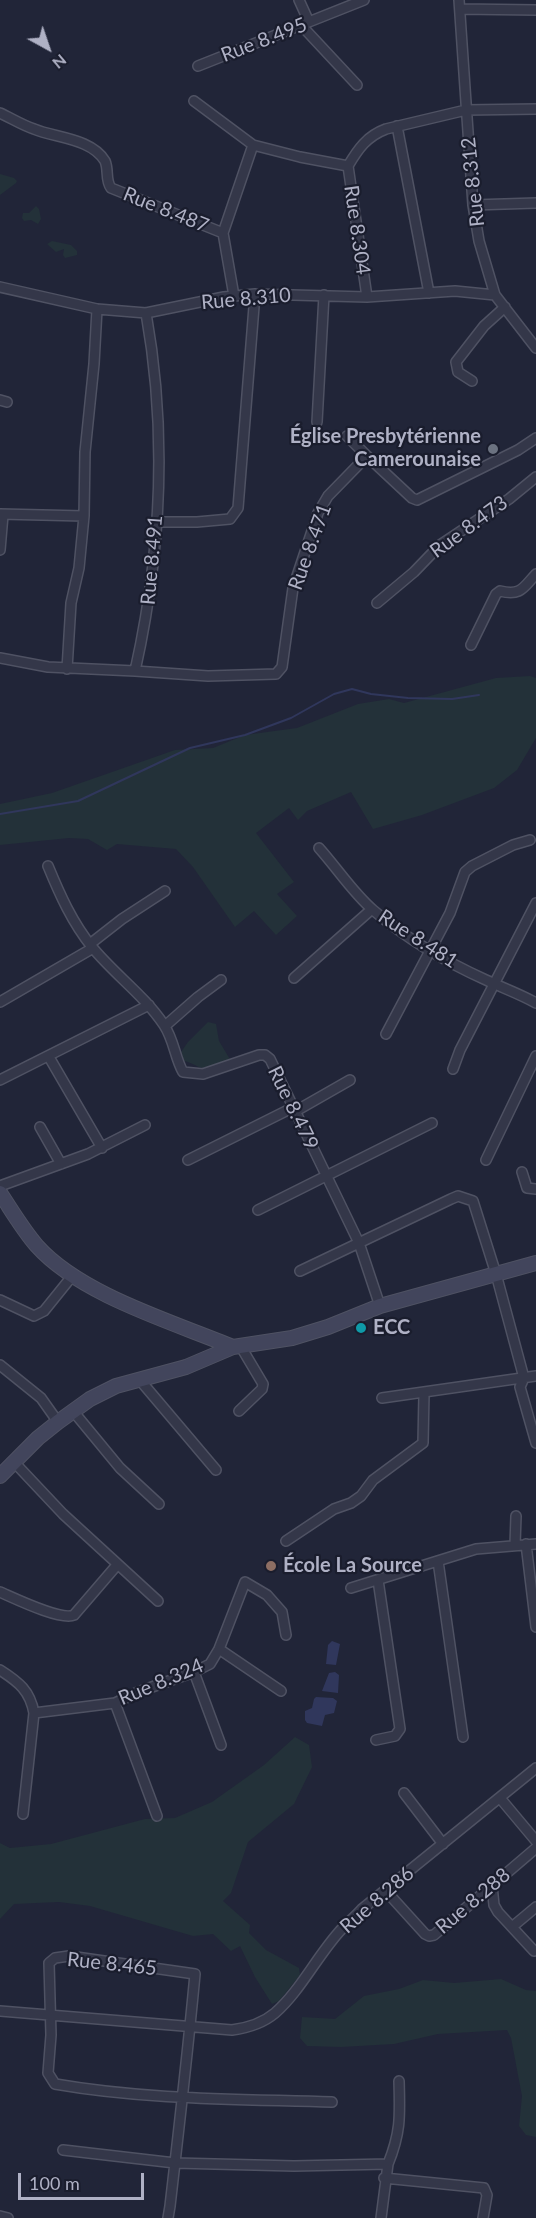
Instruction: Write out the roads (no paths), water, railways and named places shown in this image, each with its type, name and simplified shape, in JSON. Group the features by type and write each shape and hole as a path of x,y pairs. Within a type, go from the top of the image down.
{"street":[{"path":"299,0 305,24 357,85"},
{"name":"Rue 8.495","path":"198,66 364,0"},
{"path":"459,5 536,10"},
{"name":"Rue 8.312","path":"459,5 473,205 479,241 495,295 536,348"},
{"path":"194,101 253,145 223,233 234,296"},
{"path":"348,166 373,134 397,126 466,110 536,109"},
{"name":"Rue 8.487","path":"0,113 34,130 82,144 94,151 106,164 107,181 111,188 223,233"},
{"path":"397,126 429,292"},
{"name":"Rue 8.304","path":"253,145 348,166 367,297"},
{"path":"473,205 536,203"},
{"name":"Rue 8.310","path":"0,287 97,309 146,313 255,294 367,297 454,291 495,295"},
{"path":"157,522 230,519 238,508 255,294"},
{"path":"317,422 324,295"},
{"path":"472,381 458,372 456,362 478,334 505,307"},
{"path":"67,669 71,603 79,568 84,516 85,452 97,309"},
{"name":"Rue 8.491","path":"135,671 146,621 157,522 158,399 154,357 146,313"},
{"path":"347,436 412,498 417,500 518,450 536,438"},
{"name":"Rue 8.471","path":"135,671 208,676 280,672 292,588 318,513 328,496 367,456"},
{"name":"Rue 8.473","path":"378,603 414,572 440,545 509,499 536,477"},
{"path":"0,550 2,514 84,516"},
{"path":"471,645 496,594 500,591 519,593 536,574"},
{"path":"0,658 67,669 135,671"},
{"path":"386,1034 450,913 465,872 513,845 530,840"},
{"name":"Rue 8.481","path":"320,848 372,909 430,951 536,1003"},
{"name":"Rue 8.479","path":"48,866 67,911 91,946 149,1005 165,1026 176,1048 181,1068 187,1073 203,1074 259,1055 265,1055 270,1059 359,1243 380,1306"},
{"path":"0,1002 91,946 122,919 165,891"},
{"path":"453,1069 460,1050 536,903"},
{"path":"294,978 372,909"},
{"path":"165,1026 221,980"},
{"path":"0,1080 149,1005"},
{"path":"486,1160 536,1056"},
{"path":"49,1057 102,1148"},
{"path":"188,1160 350,1080"},
{"path":"258,1210 432,1123"},
{"path":"0,1186 102,1148 145,1125"},
{"path":"40,1127 61,1164"},
{"path":"522,1172 527,1188 536,1189"},
{"path":"0,1193 38,1247 72,1275 113,1298 237,1347 262,1384 262,1389 239,1411"},
{"path":"300,1270 458,1196 473,1201 496,1274 524,1378 520,1387 536,1443"},
{"path":"0,1476 58,1422 103,1392 139,1379 186,1367 237,1347 292,1338 328,1327 380,1306 536,1263"},
{"path":"0,1300 34,1316 44,1311 72,1275"},
{"path":"0,1365 41,1398 58,1422"},
{"path":"382,1398 424,1394 536,1376"},
{"path":"139,1379 216,1470"},
{"path":"286,1541 334,1509 351,1503 361,1496 373,1480 423,1443 424,1394"},
{"path":"73,1412 120,1468 159,1504"},
{"path":"14,1462 63,1514 158,1601"},
{"path":"515,1545 516,1516"},
{"path":"526,1544 536,1627"},
{"path":"351,1588 476,1550 536,1544"},
{"path":"438,1561 463,1737"},
{"path":"0,1592 51,1613 69,1617 74,1615 117,1565"},
{"path":"376,1740 394,1736 400,1729 378,1580"},
{"name":"Rue 8.324","path":"34,1713 115,1703 210,1664 219,1649 243,1583 247,1581 267,1595 282,1612 286,1635"},
{"path":"219,1649 280,1691"},
{"path":"0,1670 26,1689 32,1701 34,1713 23,1814"},
{"path":"194,1672 220,1745"},
{"path":"115,1703 157,1816"},
{"name":"Rue 8.286","path":"0,2010 231,2030 248,2027 275,2013 338,1932 536,1768"},
{"path":"404,1792 443,1844"},
{"path":"500,1798 536,1841"},
{"name":"Rue 8.288","path":"386,1891 429,1936 434,1935 536,1848"},
{"path":"492,1886 496,1909 534,1951"},
{"path":"512,1927 536,1907"},
{"name":"Rue 8.465","path":"168,2218 175,2163 190,2027 195,1974 69,1956 55,1958 49,1963 51,2035 48,2073 55,2084 87,2090 182,2098"},
{"path":"381,2218 384,2178 400,2129 399,2081"},
{"path":"182,2098 332,2102"},
{"path":"63,2150 175,2163 294,2166 387,2164"},
{"path":"384,2178 484,2188 487,2195 483,2218"},
{"path":"0,2216 8,2218"}],"water":[{"path":"332,1641 340,1644 336,1665 326,1664 328,1645"},
{"path":"335,1672 339,1675 338,1693 322,1691 329,1673"},
{"path":"316,1697 333,1698 337,1701 334,1713 325,1715 322,1726 307,1723 305,1720 305,1711 312,1708"}],"waterway":[{"path":"0,814 78,801 190,748 245,735 291,718 334,694 352,689 371,694 408,698 452,699 479,695"}],"place":[{"name":"Église Presbytérienne Camerounaise","path":"493,449"},
{"name":"ECC","path":"361,1328"},
{"name":"École La Source","path":"271,1566"}]}
